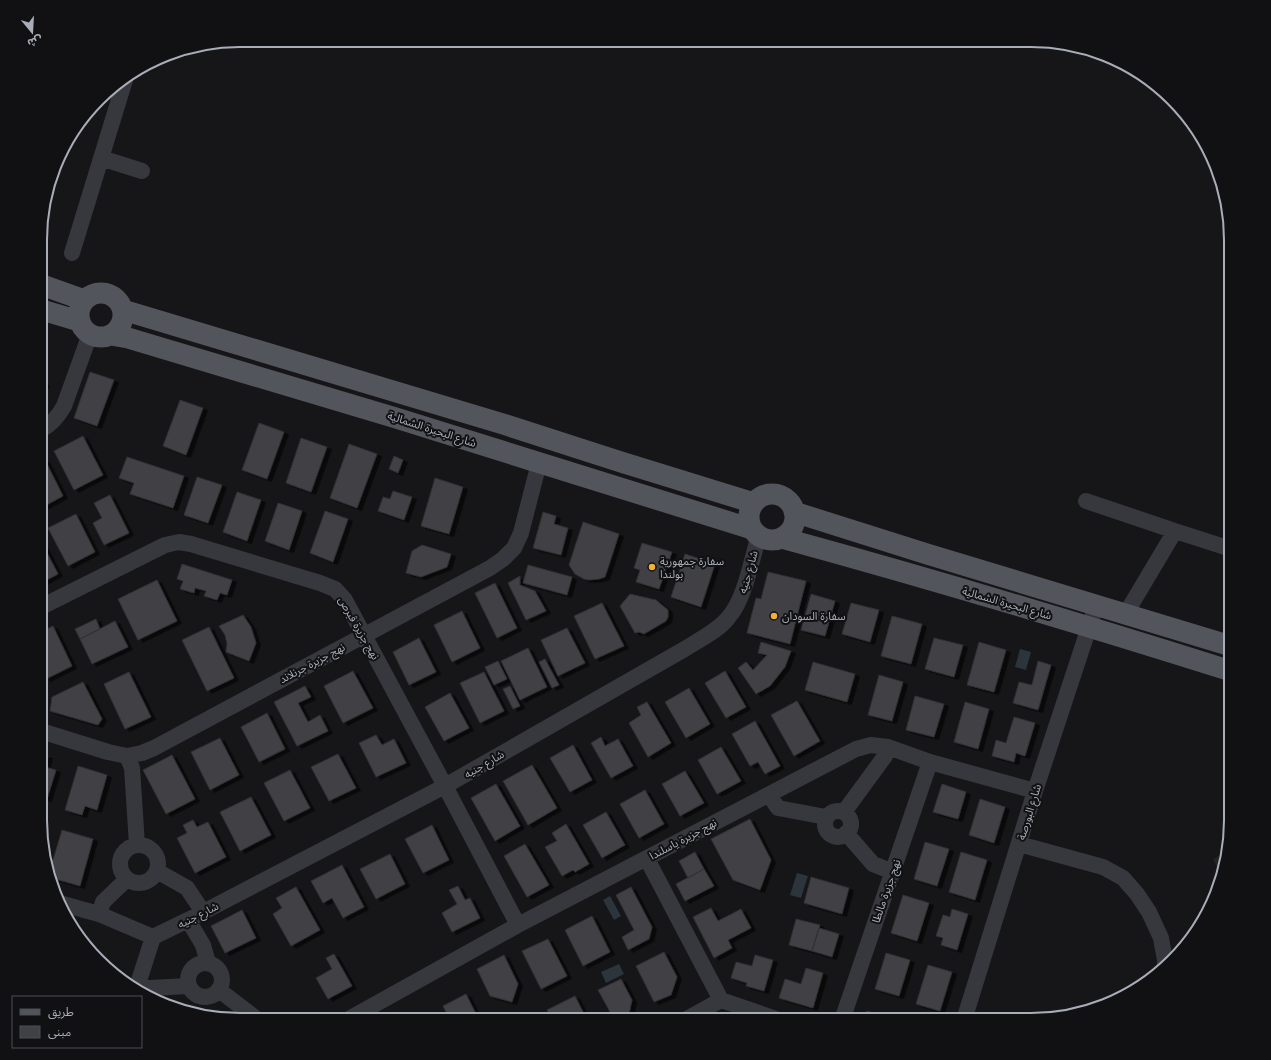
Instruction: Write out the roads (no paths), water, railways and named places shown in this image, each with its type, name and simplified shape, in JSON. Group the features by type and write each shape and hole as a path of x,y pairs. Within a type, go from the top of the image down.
{"main road":[{"path":"47,287 84,300"},
{"path":"47,312 85,328 97,337 104,337 111,335 121,324 123,310 117,299 106,293 94,294 84,300 79,310 85,328"},
{"path":"123,310 444,406 754,503"},
{"name":"شارع البحيرة الشمالية","path":"111,335 128,338 404,420 756,532"},
{"path":"772,494 781,496 788,501 794,512 795,519 792,527 782,538 770,540 756,532 750,522 749,515 754,503 759,498 772,494"},
{"name":"شارع البحيرة الشمالية","path":"794,512 1096,606 1224,644"},
{"name":"شارع البحيرة الشمالية","path":"782,538 1090,627 1224,669"}],"street":[{"path":"72,253 123,87"},
{"path":"101,158 142,171"},
{"path":"47,427 58,417 64,406 85,328"},
{"name":"نهج جزيرة جرنلاند","path":"47,733 108,752 127,756 142,753 154,748 490,568 504,559 514,548 521,533 539,463"},
{"path":"1086,501 1224,547"},
{"path":"1126,615 1175,531"},
{"name":"شارع جنيه","path":"153,937 445,786 683,650 713,631 728,619 740,602 756,532"},
{"name":"نهج جزيرة قبرص","path":"47,604 165,545 179,542 191,544 320,583 335,589 345,600 518,925"},
{"name":"شارع البورصة","path":"966,1013 1035,791 1096,606"},
{"name":"نهج جزيرة ياسلندا","path":"372,1013 518,925 856,749 871,745 888,747 930,762 1035,791"},
{"path":"844,812 885,756 888,747"},
{"path":"127,756 132,768 137,845"},
{"name":"نهج جزيرة مالطا","path":"844,1013 930,762"},
{"path":"769,795 778,808 826,817"},
{"path":"831,812 844,812 848,816 850,828 846,833 840,836 832,836 827,831 825,824 826,817 831,812"},
{"path":"846,833 873,864 893,872"},
{"path":"1019,844 1103,867 1123,878 1137,894 1149,912 1161,938 1165,958"},
{"path":"137,845 145,846 152,850 156,856 158,864 157,871 152,878 144,883 135,883 127,879 122,872 120,863 123,855 129,848 137,845"},
{"path":"647,859 721,1000 759,1013"},
{"path":"157,871 187,888 203,912"},
{"path":"99,914 103,902 127,879"},
{"path":"67,905 99,914 153,937 138,983"},
{"path":"188,920 203,945 208,963"},
{"path":"201,963 208,963 215,966 220,971 222,984 219,990 213,995 206,998 199,996 192,992 188,986 187,979 189,972 194,966 201,963"},
{"path":"145,988 188,986"},
{"path":"219,990 249,1013"},
{"path":"698,1013 721,1000"}],"place":[{"name":"سفارة جمهورية بولندا","path":"652,567"},
{"name":"سفارة السودان","path":"774,616"}]}
